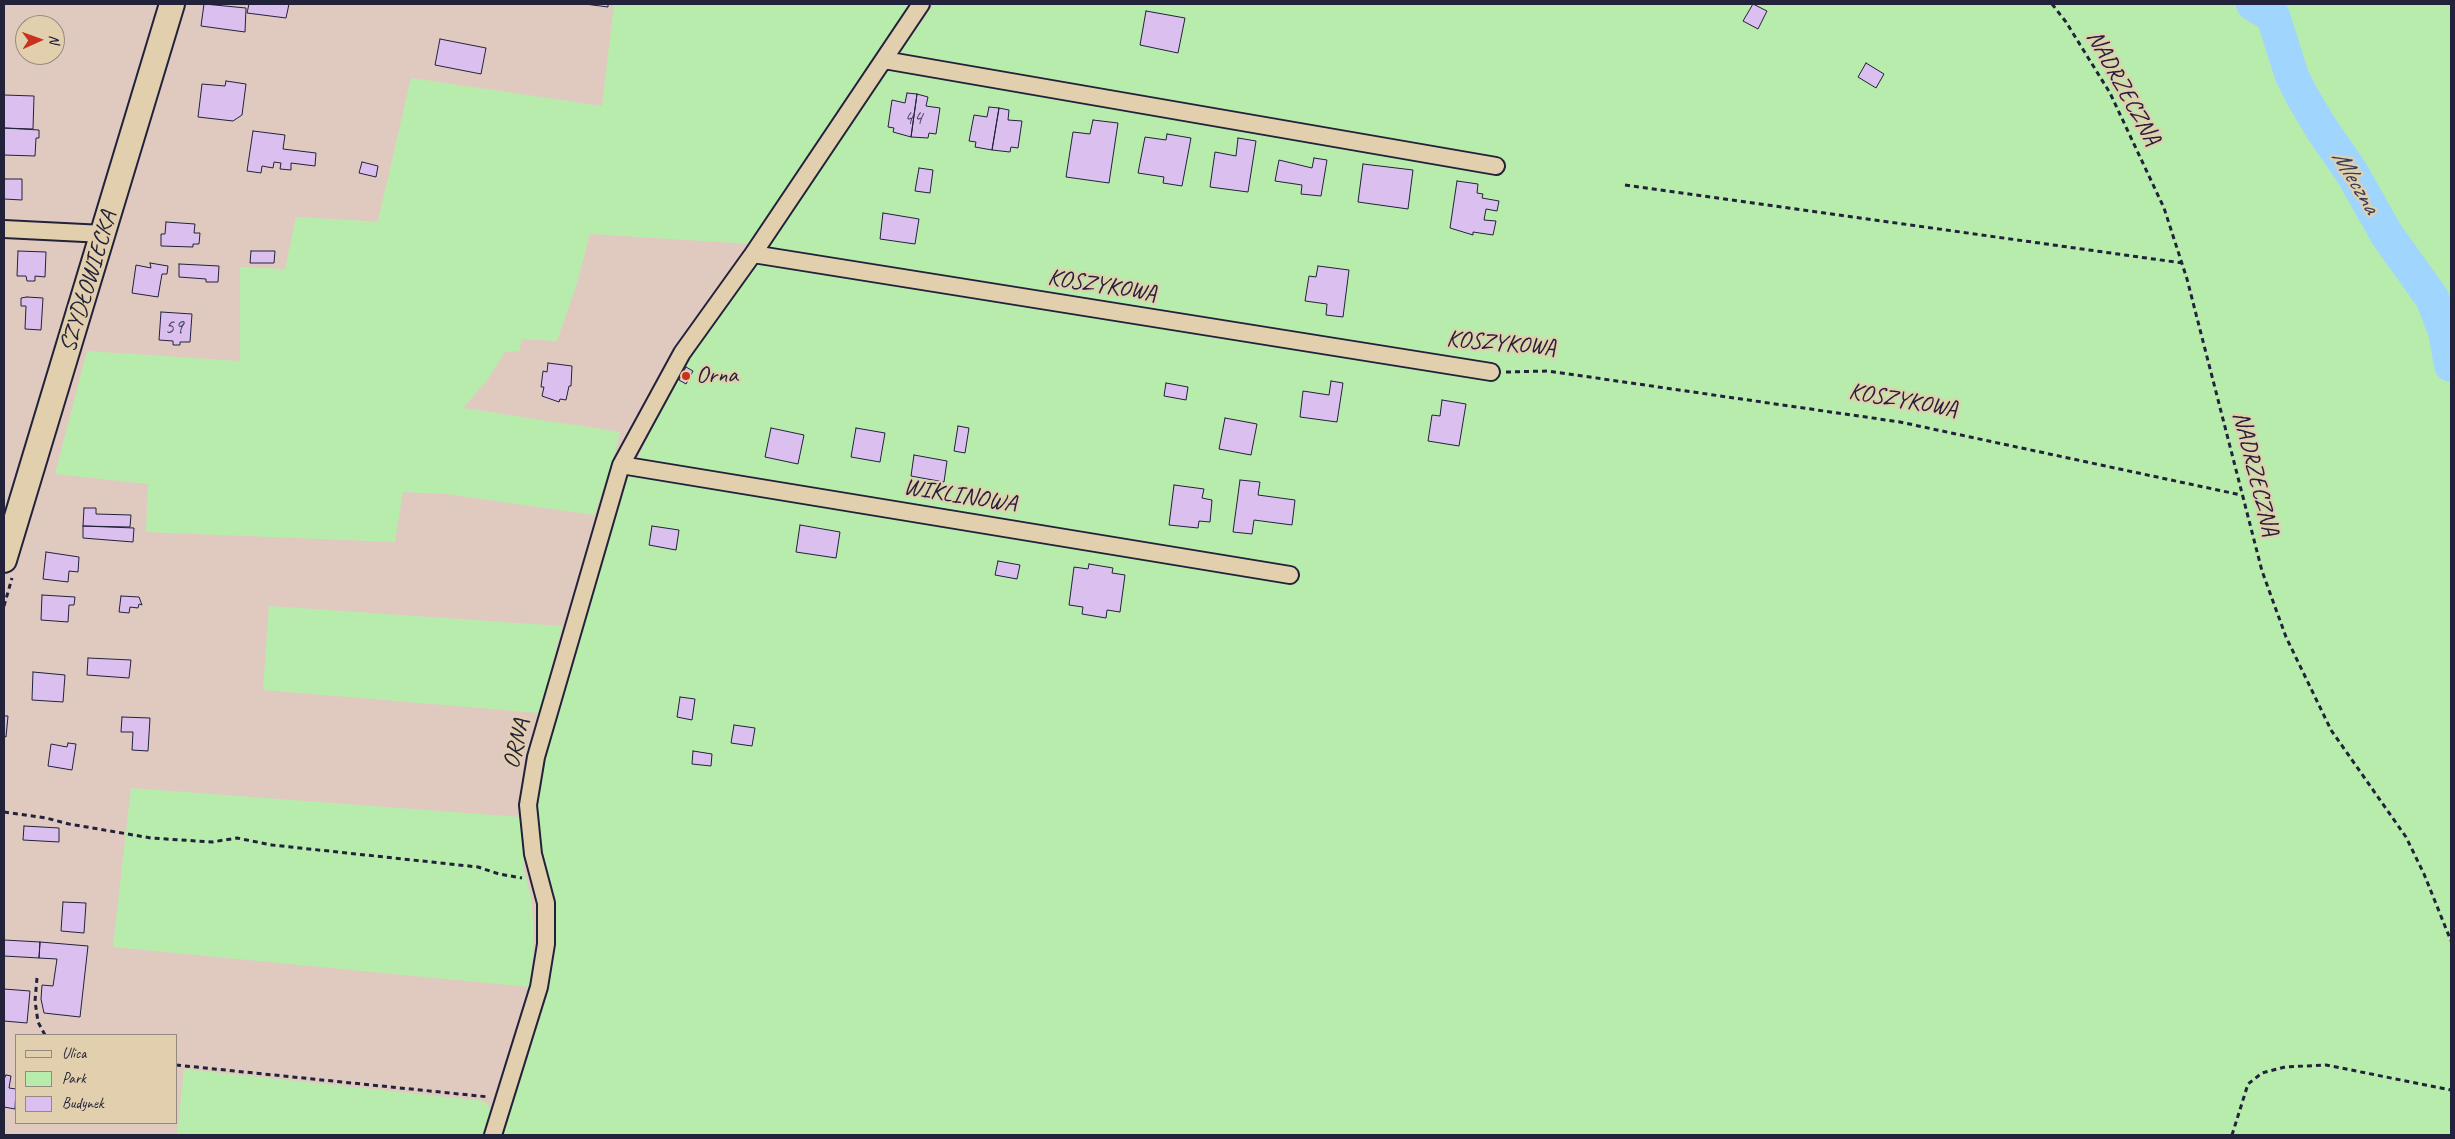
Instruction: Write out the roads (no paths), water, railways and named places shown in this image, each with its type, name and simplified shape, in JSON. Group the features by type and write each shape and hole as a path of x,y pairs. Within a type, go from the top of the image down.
{"street":[{"name":"SZYDŁOWIECKA","path":"4,560 172,4"},
{"name":"ORNA","path":"493,1135 539,987 546,944 546,903 533,854 528,805 536,756 621,464 682,353 753,254 921,4"},
{"path":"884,60 1496,166"},
{"path":"4,229 104,234"},
{"name":"KOSZYKOWA","path":"753,254 1491,372"},
{"name":"WIKLINOWA","path":"621,464 1290,575"}],"waterway":[{"name":"Mleczna","path":"2253,4 2273,16 2292,76 2301,94 2321,128 2352,173 2387,235 2432,298 2445,332 2451,365"}],"place":[{"name":"Orna","path":"686,376"}]}
